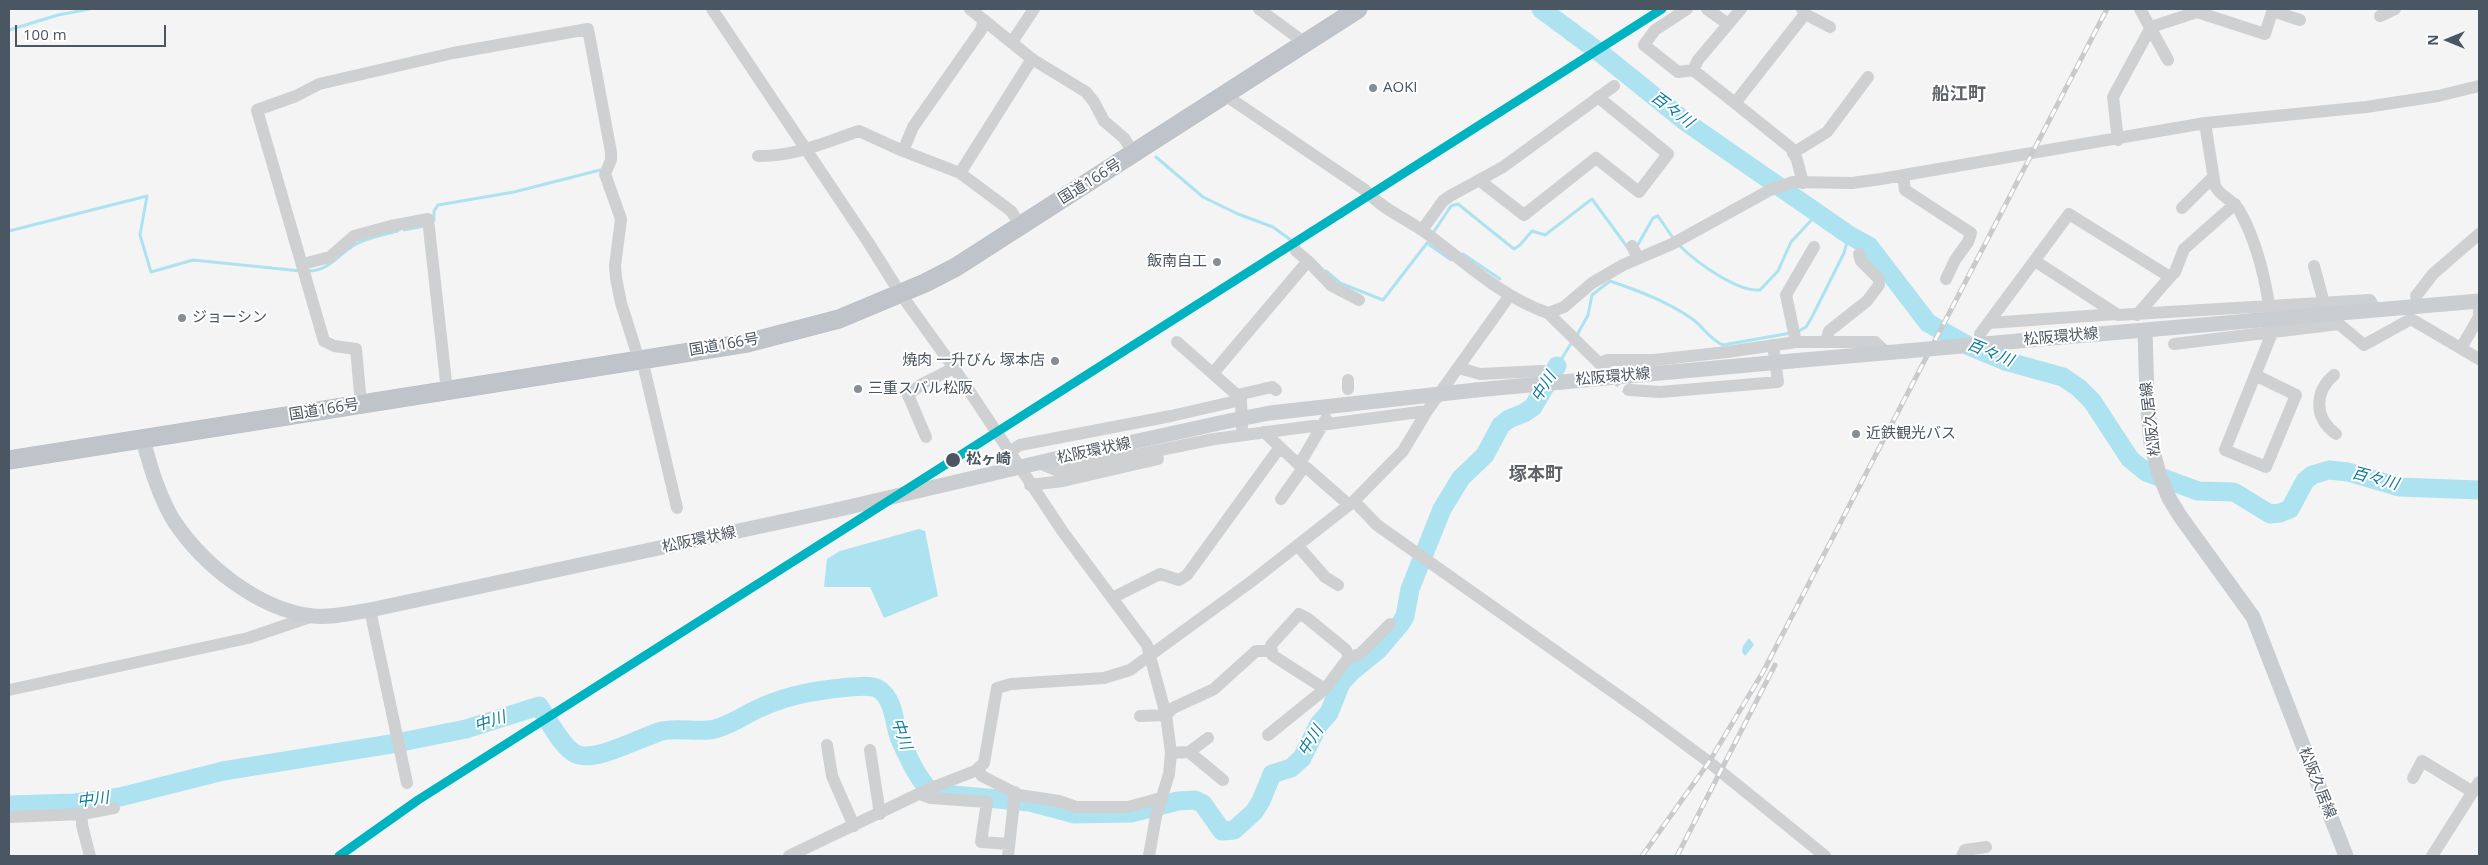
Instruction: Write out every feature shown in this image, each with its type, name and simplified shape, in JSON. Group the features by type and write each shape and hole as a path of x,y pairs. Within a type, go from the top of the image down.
{"highway":[{"name":"国道166号","path":"9,460 747,343 839,319 956,267 1358,9"}],"main road":[{"path":"2145,330 2479,301"},
{"name":"松阪環状線","path":"143,439 163,501 175,521 204,555 231,579 256,596 290,611 313,616 336,616 836,510 1039,463 1270,413 1476,390 2145,330"},
{"name":"松阪久居線","path":"2145,330 2147,400 2152,443 2159,474 2169,498 2203,551 2253,617 2346,856"}],"street":[{"path":"712,9 900,293 954,368 1030,485 1147,645 1166,715 1171,753 1169,774 1156,816 1149,856"},
{"path":"970,9 1014,38 1032,59 1086,92 1094,102 1104,121 1124,138 1134,154"},
{"path":"1259,9 1305,43"},
{"path":"1687,9 1655,30 1644,45 1678,72 1694,70 1791,148 1803,183"},
{"path":"1707,9 1728,24"},
{"path":"1694,70 1698,60 1741,9"},
{"path":"2140,9 2168,60"},
{"path":"2380,16 2395,9"},
{"path":"1014,38 1030,10"},
{"path":"2118,140 2113,97 2151,27 2197,12 2265,34 2273,10 2300,20"},
{"path":"1735,103 1804,11 1830,27"},
{"path":"903,151 913,127 980,30 984,20"},
{"path":"361,404 356,350 334,346 324,341 257,110 296,96 319,84 453,53 588,29 611,152 607,169 621,219 615,266 616,278 621,303 641,360 678,508"},
{"path":"960,173 1032,59"},
{"path":"1793,153 1827,132 1868,77"},
{"path":"1428,235 1443,201 1503,167 1614,86"},
{"path":"1548,313 1558,311 1592,283 1635,252 1672,244 1770,190 1789,184 1852,183 2205,124 2390,104 2479,86"},
{"path":"1225,95 1428,235 1510,295 1548,313 1599,363 1608,360 1654,360 1773,345 1794,335 1826,342 1875,342 1886,353"},
{"path":"1479,180 1524,215 1596,158 1639,192 1668,154 1598,97"},
{"path":"2205,124 2214,180 2219,194 2235,204 2259,256 2269,305"},
{"path":"758,156 774,157 806,149 859,131 903,151 960,173 1010,211 1021,226"},
{"path":"1903,175 1905,190 1971,233 1968,242 1954,260 1946,279"},
{"path":"2182,208 2208,181 2214,180"},
{"path":"2137,315 2175,272 2184,249 2235,204"},
{"path":"1980,334 2068,214 2170,278"},
{"path":"304,270 330,257 354,236 428,219 448,390"},
{"path":"2416,296 2432,274 2479,234"},
{"path":"1794,335 1786,295 1814,247"},
{"path":"1296,251 1332,286 1359,300"},
{"path":"1826,342 1829,331 1867,301 1879,285 1879,278 1861,261 1859,254"},
{"path":"1214,372 1308,261"},
{"path":"2035,261 2116,314"},
{"path":"2314,266 2324,303"},
{"path":"789,856 925,791 978,769 984,763 997,688 1011,684 1104,678 1130,670 1298,546 1351,503 1403,451 1427,411 1510,295"},
{"path":"1989,323 2370,300 2376,310"},
{"path":"2462,348 2479,317 2479,310"},
{"path":"2174,344 2338,324 2364,345 2411,319 2479,359"},
{"path":"2272,333 2225,450 2266,467 2296,395"},
{"path":"1177,342 1214,372 1239,398 1242,436"},
{"path":"1629,390 1660,392 1778,382 1773,345"},
{"path":"926,437 908,395 922,384 954,368"},
{"path":"1459,368 1480,374 1540,371"},
{"path":"2334,374 2318,399 2320,413 2336,434"},
{"path":"2255,375 2296,395 2318,399"},
{"path":"1009,452 1020,445 1171,416 1272,387 1276,390"},
{"path":"1039,463 1058,471 1214,439 1242,436 1326,419 1427,411"},
{"path":"1281,500 1326,419"},
{"path":"1030,485 1063,481 1264,432"},
{"path":"1264,432 1301,466 1307,468 1377,525 1651,718 1709,762 1825,856"},
{"path":"1112,598 1160,574 1179,580 1187,575 1280,447"},
{"path":"1298,546 1325,576 1338,585"},
{"path":"370,610 408,783"},
{"path":"1325,689 1272,655 1271,645 1299,614 1307,618 1346,650 1349,657"},
{"path":"9,690 248,638 313,616"},
{"path":"1268,735 1325,689 1349,657 1360,654 1390,624"},
{"path":"1140,716 1166,715 1174,708 1214,689 1256,651 1272,651"},
{"path":"1171,753 1189,752 1208,738"},
{"path":"828,745 832,776 854,826"},
{"path":"870,750 880,814"},
{"path":"1189,752 1223,780"},
{"path":"2413,778 2422,761 2476,787 2432,856"},
{"path":"978,769 982,776 1015,792 1060,801 1076,807 1128,807 1160,800"},
{"path":"925,791 931,798 987,802 981,842 1008,850 1015,792"},
{"path":"9,817 82,814 114,808"},
{"path":"82,814 82,825 90,856"},
{"path":"1962,856 1965,850 1986,847"}],"water":[{"path":"919,529 925,531 938,596 884,618 870,587 824,587 827,559 840,551"},
{"path":"1749,638 1754,645 1745,656 1742,652 1743,646"}],"waterway":[{"path":"9,30 58,15 90,9"},
{"name":"百々川","path":"1541,9 1603,55 1686,122 1849,235 1869,246 1928,323 1969,346 2005,361 2063,377 2079,388 2092,401 2130,459 2146,472 2198,491 2234,492 2270,514 2290,509 2305,481 2312,475 2329,470 2348,472 2399,487 2479,490"},
{"path":"1156,157 1203,197 1238,214 1273,227 1299,246"},
{"path":"434,220 434,211 438,205 514,192 600,170 604,171"},
{"path":"9,231 147,196 140,235 151,272 193,260 301,271"},
{"path":"1433,233 1451,206 1458,204 1514,249 1532,231 1545,235 1592,199 1628,248"},
{"path":"1680,246 1717,275 1740,286 1760,290 1778,271 1791,242 1818,213"},
{"path":"1636,248 1653,218 1658,216 1673,238"},
{"path":"404,230 425,226"},
{"path":"307,271 323,268 360,242 398,231"},
{"path":"1797,332 1806,327 1812,317 1844,253 1849,235"},
{"path":"1326,271 1340,283 1383,300 1427,243 1451,260"},
{"path":"1463,254 1500,279"},
{"path":"1576,337 1588,315 1592,295 1610,281 1672,306 1691,318 1723,345 1791,333"},
{"path":"1542,367 1557,366 1572,342"},
{"name":"中川","path":"9,805 75,803 120,797 223,771 391,744 466,729 539,706 561,740 571,751 584,756 594,755 662,731 715,729 762,707 805,693 866,686 877,688 889,701 901,742 918,775 932,793 1030,802 1075,814 1131,813 1178,801 1195,800 1203,804 1222,831 1234,830 1254,812 1261,801 1272,774 1291,768 1302,758 1319,724 1329,713 1341,683 1352,671 1378,650 1401,623 1405,616 1410,589 1442,509 1461,478 1485,455 1501,425 1533,407 1557,366"}],"tunnel":[{"path":"1599,363 1629,390"}],"railway":[{"path":"1642,856 1709,762 1763,672 2107,9"},
{"path":"1677,856 1775,665"}],"transit line":[{"path":"339,856 418,800 1662,9"}],"place":[{"name":"AOKI","path":"1373,88"},
{"name":"飯南自工","path":"1217,262"},
{"name":"ジョーシン","path":"182,318"},
{"name":"焼肉 一升びん 塚本店","path":"1055,361"},
{"name":"三重スバル松阪","path":"858,389"},
{"name":"近鉄観光バス","path":"1856,434"},
{"name":"松ヶ崎","path":"953,460"}],"district":[{"name":"船江町","path":"1959,95"},
{"name":"塚本町","path":"1536,475"}]}
